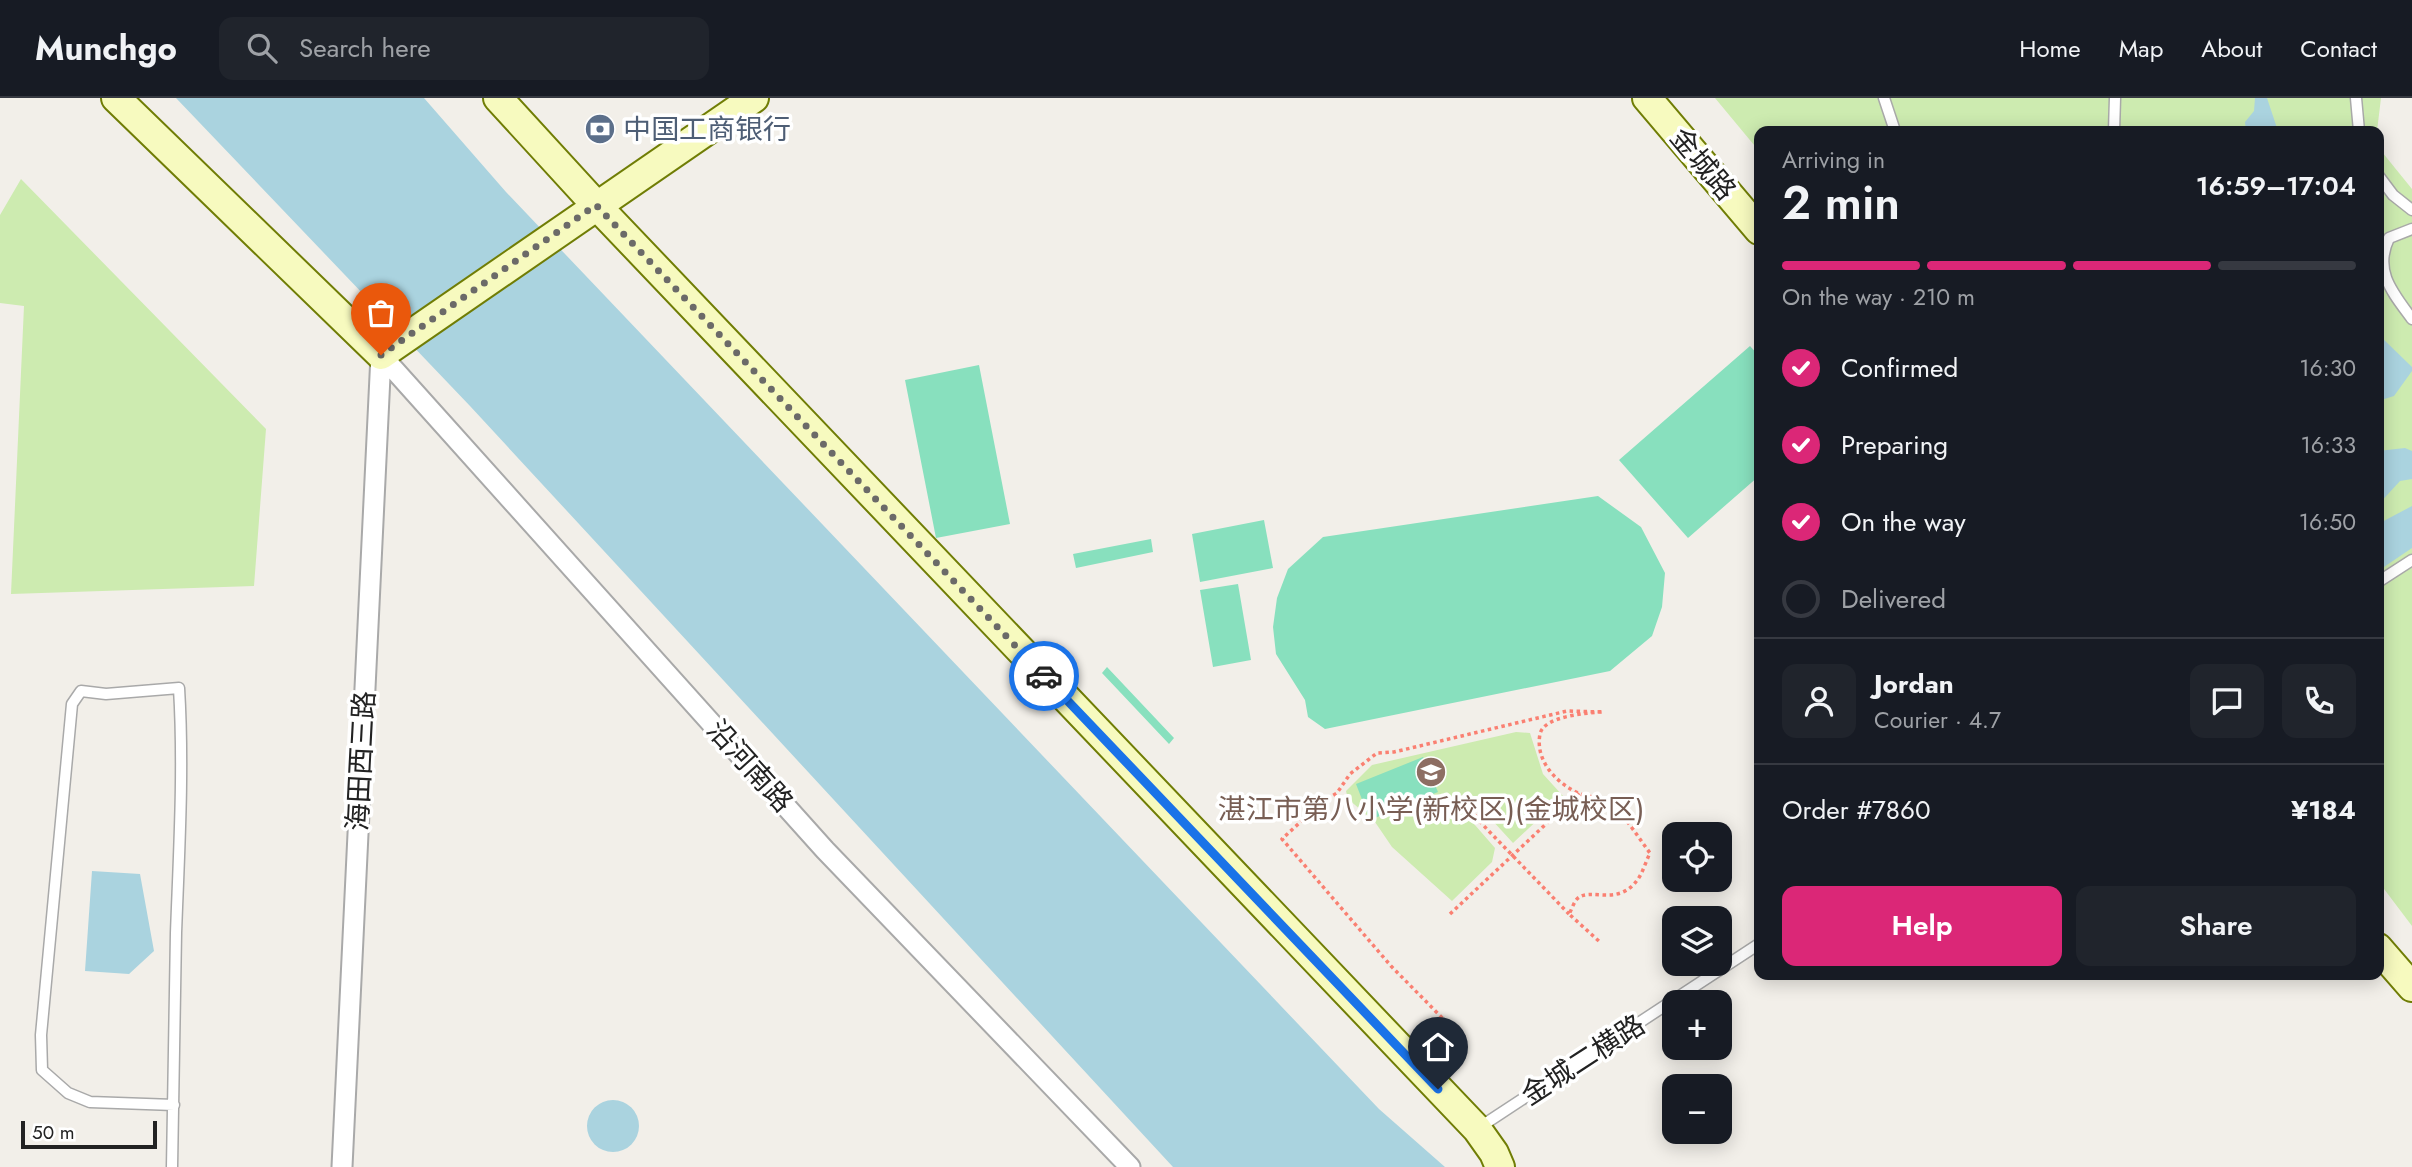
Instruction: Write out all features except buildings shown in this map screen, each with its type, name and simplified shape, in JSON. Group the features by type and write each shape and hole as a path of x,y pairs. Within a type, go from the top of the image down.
{"street":[{"path":"116,98 381,355 754,98"},
{"path":"498,98 596,205 1477,1129 1494,1153 1500,1167"},
{"name":"金城路","path":"1647,98 1754,224"},
{"name":"海田西三路","path":"342,1167 381,355"},
{"name":"沿河南路","path":"381,355 825,849 1130,1167"},
{"path":"2384,955 2412,987"}],"lane":[{"path":"1884,98 1893,126"},
{"path":"2114,126 2115,98"},
{"path":"2356,98 2359,126"},
{"path":"2384,182 2393,195 2412,210"},
{"path":"2384,248 2389,238 2412,229"},
{"path":"2384,273 2396,298 2412,319"},
{"path":"2384,578 2412,560"},
{"path":"172,1167 174,1105 174,1015 180,814 179,688 106,694 81,691 72,704 41,1035 41,1070 68,1093 90,1102 174,1105"},
{"name":"金城二横路","path":"1477,1129 1754,947"}],"path":[{"path":"1457,1033 1391,966 1282,839 1322,802 1338,793 1350,774 1377,753 1394,752 1567,711 1603,712 1550,721 1542,727 1538,746 1552,776 1578,793 1589,794 1611,803 1650,853 1638,879 1620,894 1606,897 1586,894 1578,898 1569,914"},
{"path":"1450,914 1578,793"},
{"path":"1462,799 1483,825 1569,914 1601,943"}],"green space":[{"path":"1715,98 2381,98 2378,126 1754,126 1754,145"},
{"path":"2384,154 2412,189 2412,926 2384,889"},
{"path":"21,179 266,429 254,586 11,594 24,306 0,303 0,215"},
{"path":"1750,346 1754,350 1754,480 1688,538 1619,460"},
{"path":"979,365 1010,524 936,538 905,380"},
{"path":"1598,496 1641,527 1665,573 1662,607 1652,636 1610,671 1325,729 1308,717 1305,700 1276,654 1273,627 1277,598 1288,569 1323,537"},
{"path":"1264,520 1273,568 1200,582 1192,534"},
{"path":"1151,539 1153,552 1076,568 1073,554"},
{"path":"1238,584 1251,660 1213,667 1200,590"},
{"path":"1107,667 1174,738 1169,744 1102,673"},
{"path":"1516,732 1530,733 1543,774 1563,796 1513,843 1469,795 1459,797 1455,802 1495,848 1492,862 1452,901 1392,847 1375,822 1348,799 1346,791 1372,765"},
{"path":"1423,757 1438,792 1370,820 1356,784"}],"water":[{"path":"176,98 424,98 506,192 1379,1109 1445,1167 1173,1167 470,406"},
{"path":"2255,98 2267,98 2276,126 2245,126 2245,122 2254,111"},
{"path":"2384,340 2412,367 2412,371 2394,396 2384,399"},
{"path":"2405,448 2412,451 2412,479 2400,481 2384,498 2384,450"},
{"path":"2412,506 2412,548 2384,567 2384,521"},
{"path":"92,871 140,874 154,951 129,974 85,971"},
{"path":"613,1100 632,1107 639,1126 632,1145 613,1152 594,1145 587,1126 594,1107"}],"way so far":[{"path":"381,355 596,205 1044,676"}],"place":[{"name":"中国工商银行","path":"600,129"},
{"name":"湛江市第八小学(新校区)(金城校区)","path":"1431,772"}],"route":[{"path":"1044,676 1438,1089"}]}
